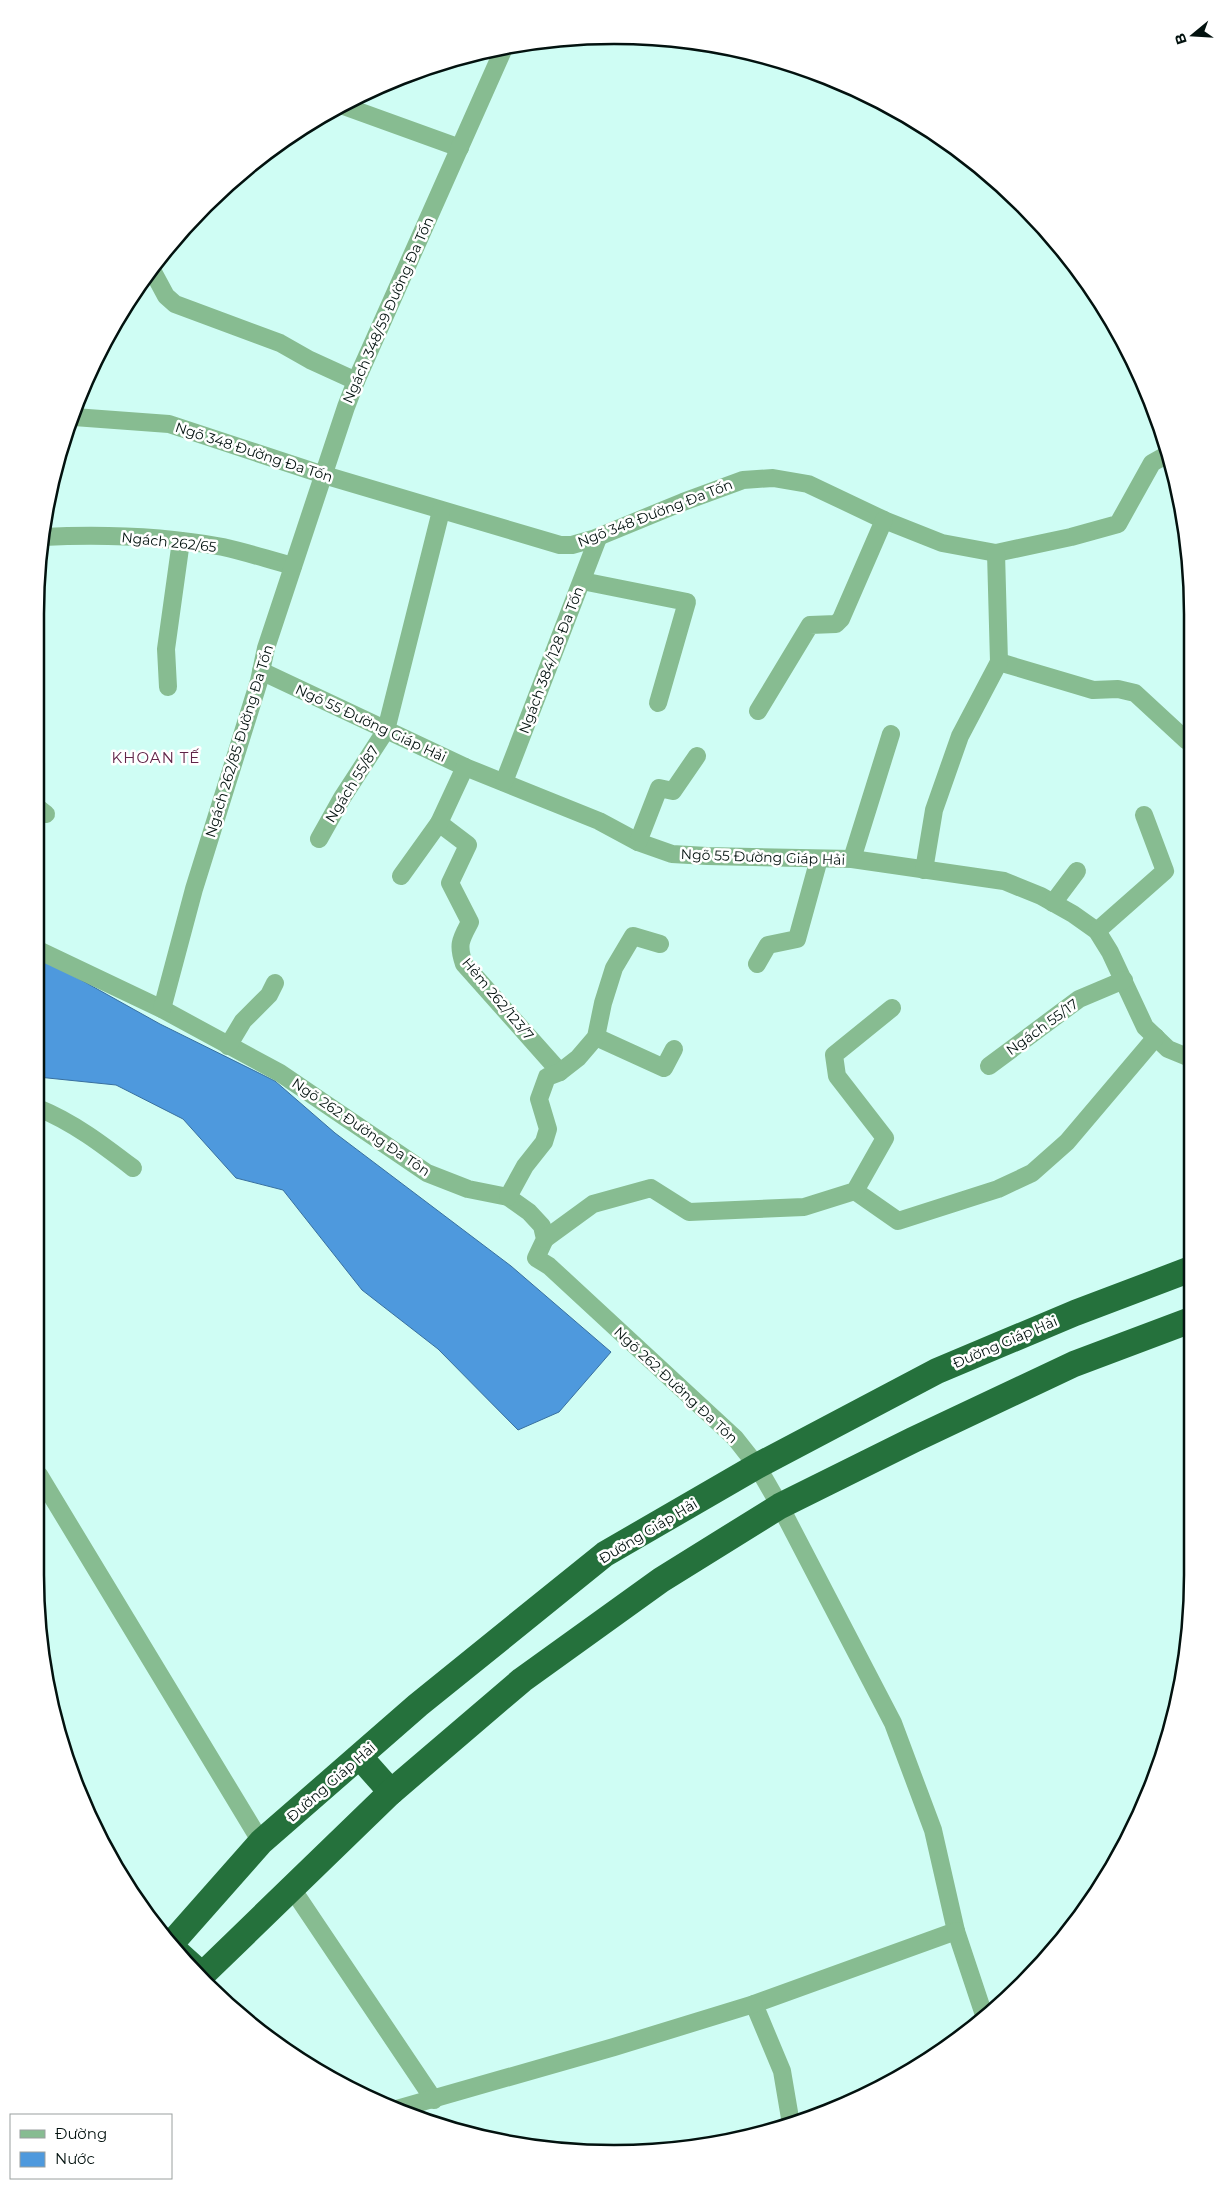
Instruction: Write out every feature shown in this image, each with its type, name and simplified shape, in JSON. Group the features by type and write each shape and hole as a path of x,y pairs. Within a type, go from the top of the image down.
{"highway":[{"name":"Đường Giáp Hải","path":"176,1940 261,1842 360,1758 418,1705 605,1554 756,1466 937,1371 1075,1313 1184,1272"},
{"path":"205,1971 391,1792 522,1680 661,1580 780,1506 1074,1364 1184,1323"},
{"path":"360,1758 391,1792"}],"street":[{"name":"Ngách 348/59 Đường Đa Tốn","path":"324,475 356,381 501,55"},
{"path":"351,109 460,148"},
{"path":"155,276 166,296 175,304 280,343 310,360 356,381"},
{"name":"Ngõ 348 Đường Đa Tốn","path":"79,417 168,424 324,475 560,545 572,545 598,538 683,502 743,480 773,478 808,484 884,520 942,543 996,553 1071,537 1118,524 1152,463 1162,457"},
{"name":"Ngách 262/85 Đường Đa Tốn","path":"162,1009 194,889 261,671 266,648 324,475"},
{"name":"Ngách 55/87","path":"319,839 342,798 386,730 441,511"},
{"path":"758,711 810,625 836,624 841,619 884,520"},
{"name":"Ngách 262/65","path":"49,538 94,535 181,541 224,547 293,566"},
{"name":"Ngách 384/128 Đa Tốn","path":"504,782 598,538"},
{"path":"168,686 166,649 181,541"},
{"path":"924,870 934,810 960,736 999,662 996,553"},
{"path":"582,581 687,602 658,703"},
{"path":"999,662 1093,690 1118,689 1135,693 1184,738"},
{"name":"Ngõ 55 Đường Giáp Hải","path":"261,671 465,767 599,821 638,842 672,854 852,859 1004,881 1053,903 1097,932 1110,952 1145,1027 1168,1049 1184,1056"},
{"path":"852,859 891,734"},
{"path":"638,842 659,788 673,791 697,756"},
{"path":"402,876 439,823 465,767"},
{"path":"1097,932 1165,871 1144,815"},
{"name":"Hẻm 262/123/7","path":"439,823 468,845 450,882 470,922 460,940 460,951 464,964 560,1072"},
{"path":"757,964 768,945 797,938 819,859"},
{"path":"1053,903 1077,871"},
{"path":"508,1198 526,1166 544,1142 548,1129 539,1099 547,1077 560,1072 578,1058 596,1037 603,1003 614,968 634,936 660,944"},
{"name":"Ngõ 262 Đường Đa Tôn","path":"44,953 162,1009 280,1073 426,1173 468,1189 508,1198 529,1212 542,1226 545,1239 536,1258 549,1266 735,1438 756,1466"},
{"name":"Ngách 55/17","path":"990,1066 1079,1000 1124,980"},
{"path":"228,1046 243,1021 269,995 275,983"},
{"path":"545,1239 593,1204 651,1188 689,1212 804,1207 855,1191 885,1138 837,1076 834,1055 892,1008"},
{"path":"596,1037 664,1068 674,1049"},
{"path":"855,1191 898,1221 998,1189 1032,1173 1067,1142 1156,1038"},
{"path":"44,1110 56,1115 93,1138 133,1168"},
{"path":"756,1466 780,1506 894,1723 933,1830 956,1931 982,2010"},
{"path":"44,1483 261,1842"},
{"path":"291,1887 434,2100"},
{"path":"408,2106 754,2004 956,1931"},
{"path":"754,2004 782,2072 790,2117"}],"water":[{"path":"44,959 160,1024 275,1081 335,1133 511,1266 611,1352 559,1412 518,1430 438,1349 362,1290 283,1190 236,1178 183,1119 116,1085 44,1078"}],"district":[{"name":"KHOAN TẾ","path":"156,758"}]}
